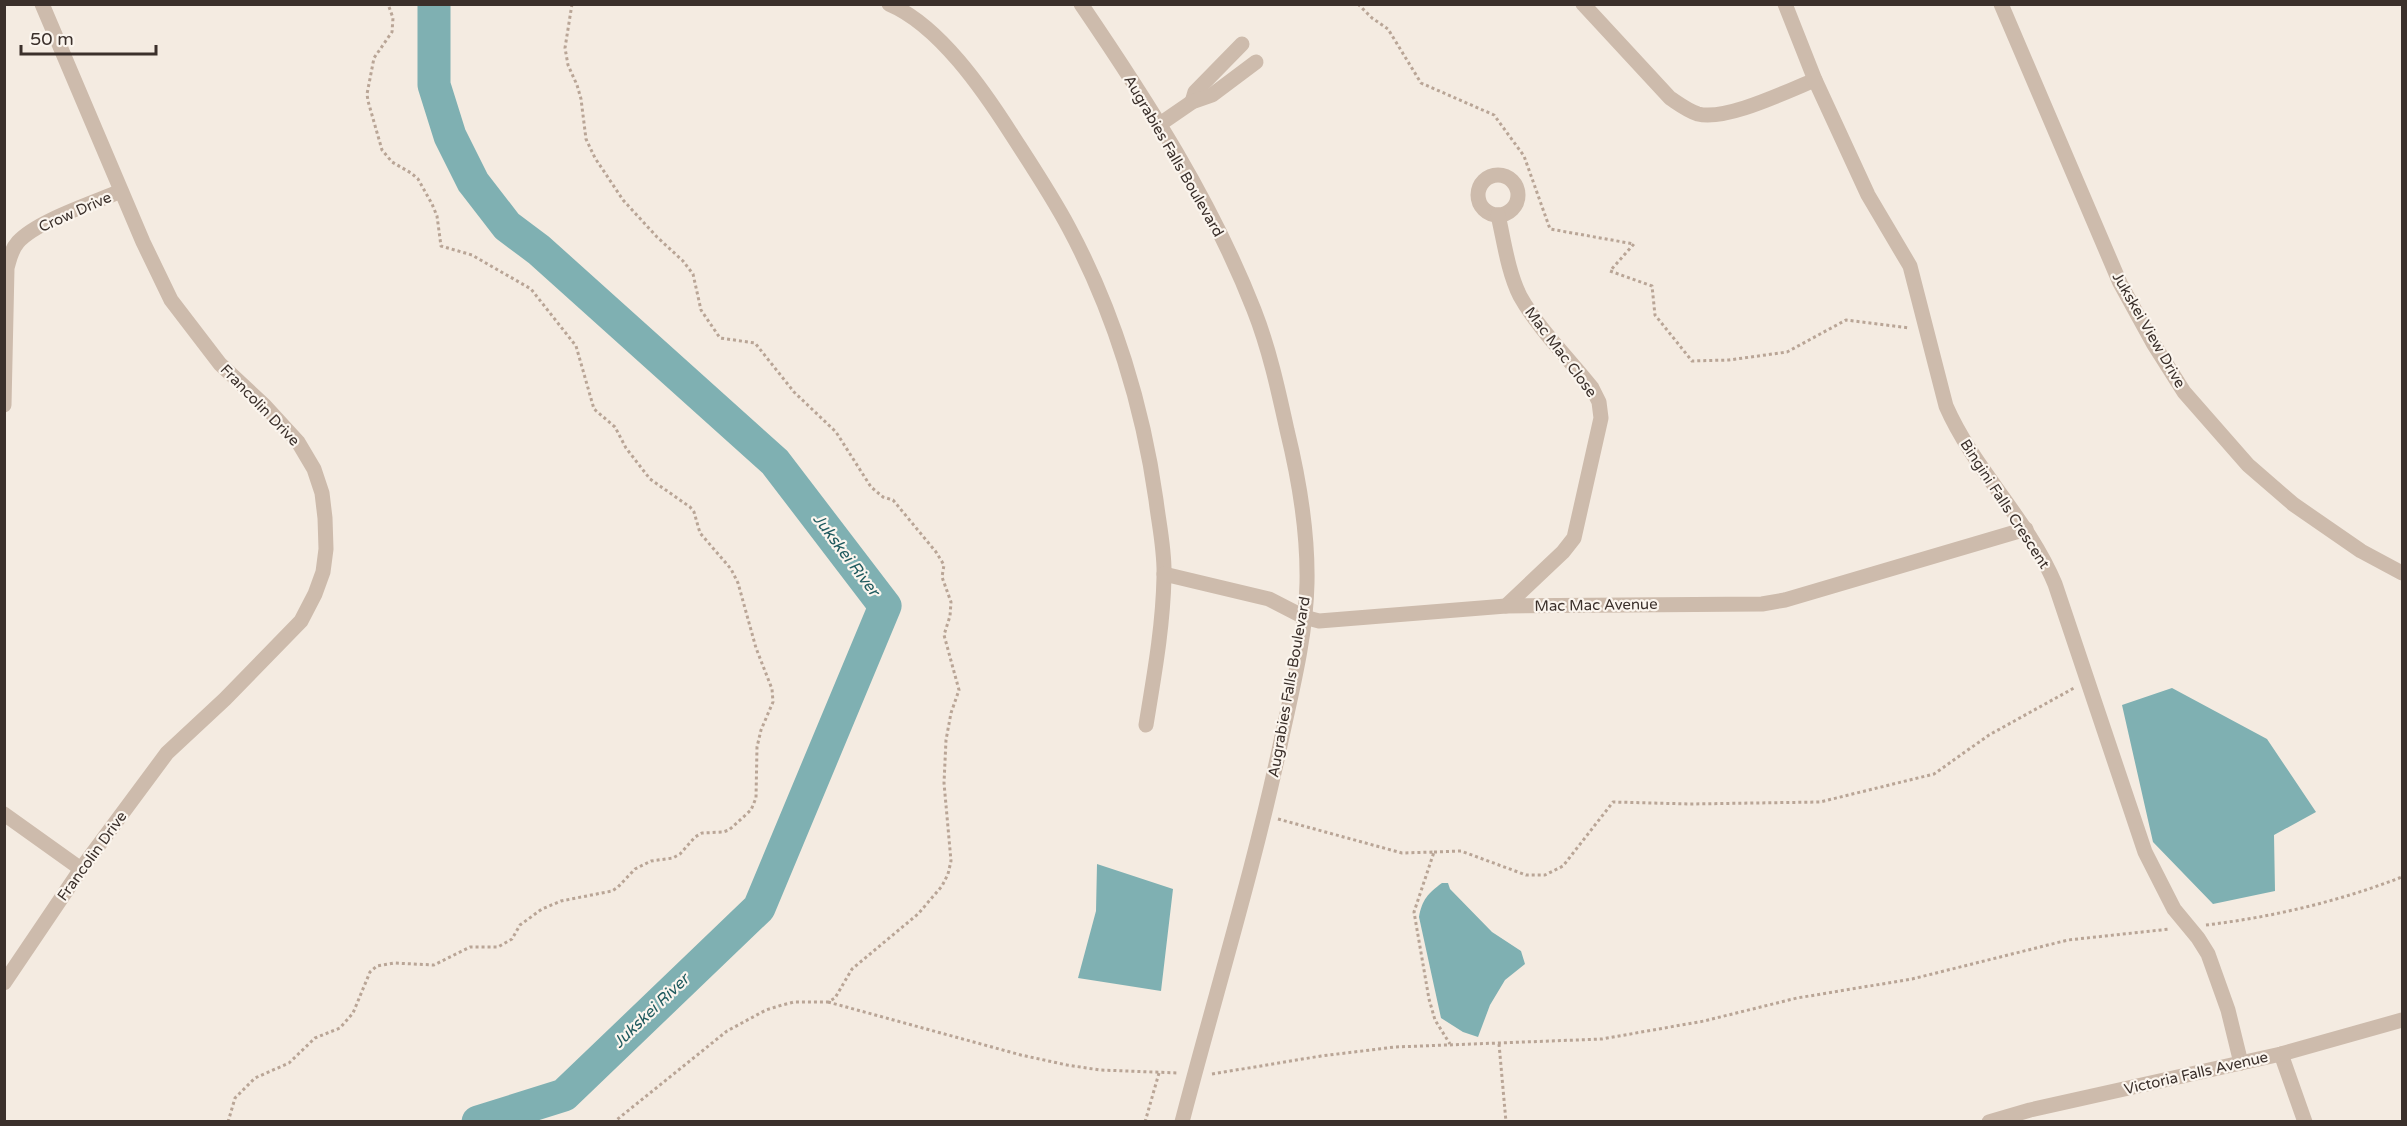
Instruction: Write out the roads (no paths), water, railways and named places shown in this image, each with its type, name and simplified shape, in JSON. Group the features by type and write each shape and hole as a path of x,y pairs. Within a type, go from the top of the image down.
{"street":[{"name":"Francolin Drive","path":"4,983 81,869 167,753 225,699 301,621 323,572 326,549 324,510 314,469 298,442 265,406 220,364 171,300 121,191 42,4"},
{"path":"889,4 920,23 941,42 1004,123 1070,230 1112,327 1134,397 1151,469 1164,574 1162,625 1146,726"},
{"name":"Augrabies Falls Boulevard","path":"1081,4 1160,124 1213,218 1254,311 1269,356 1293,455 1301,505 1307,582 1304,617 1290,700 1264,815 1182,1122"},
{"path":"1582,4 1670,98 1686,109 1699,114 1716,116 1732,112 1815,80"},
{"name":"Bingini Falls Crescent","path":"1785,4 1815,80 1868,195 1910,266 1946,406 1954,424 1967,447 2026,529 2045,560 2145,852 2174,909 2208,954 2219,981 2241,1063"},
{"name":"Jukskei View Drive","path":"2001,4 2120,283 2153,343 2184,392 2248,465 2293,504 2361,551 2403,573"},
{"path":"1192,102 1196,92 1242,44"},
{"path":"1160,124 1192,102 1212,95 1256,62"},
{"name":"Crow Drive","path":"4,405 8,268 11,252 19,241 37,228 121,191"},
{"name":"Mac Mac Close","path":"1498,215 1514,281 1521,296 1533,315 1592,388 1599,402 1601,418 1574,538 1563,552 1506,606"},
{"name":"Mac Mac Avenue","path":"1164,574 1269,599 1304,617 1319,621 1506,606 1762,604 1785,600 2026,529"},
{"path":"4,814 81,869"},
{"name":"Victoria Falls Avenue","path":"1989,1122 2032,1116 2281,1054 2403,1020"},
{"path":"2281,1054 2305,1122"}],"water":[{"path":"2172,688 2267,739 2316,812 2274,835 2275,891 2213,904 2153,842 2122,705"},
{"path":"1097,864 1173,889 1161,991 1078,978 1096,911"},
{"path":"1442,883 1448,883 1450,889 1492,932 1521,951 1525,964 1505,980 1490,1005 1478,1037 1463,1032 1441,1018 1419,917 1426,897"}],"waterway":[{"name":"Jukskei River","path":"434,4 434,85 450,136 473,182 507,226 539,250 775,462 885,606 759,908 564,1095 478,1122"}]}
